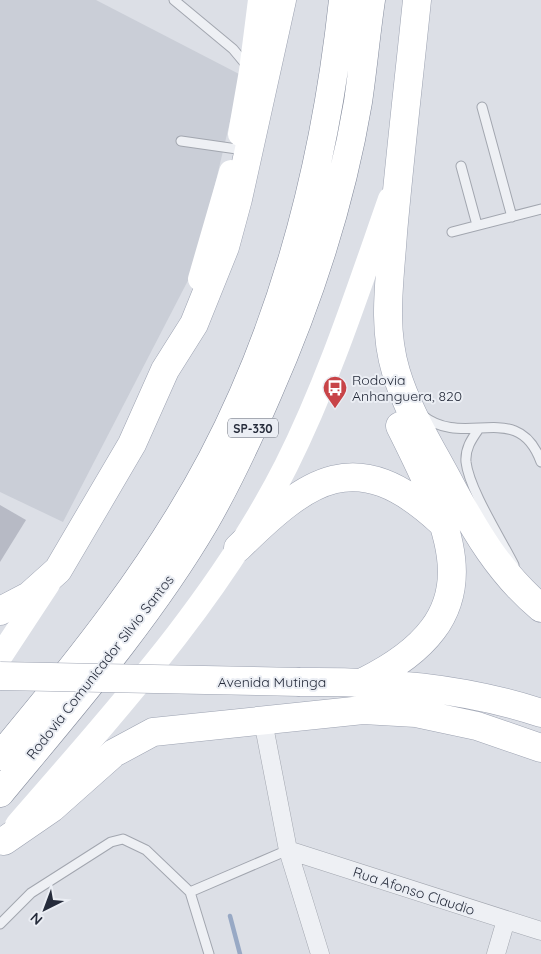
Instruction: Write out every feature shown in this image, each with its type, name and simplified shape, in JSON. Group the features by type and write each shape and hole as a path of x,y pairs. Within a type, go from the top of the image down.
{"main road":[{"path":"0,657 58,570 132,444 165,370 205,264 237,149 251,71 260,0"},
{"path":"165,370 194,324 224,247 238,198 282,0"},
{"name":"Rodovia Comunicador Silvio Santos","path":"0,756 62,682 135,585 212,458 254,366 284,282 312,192 343,0"},
{"name":"Rodovia Comunicador Silvio Santos","path":"0,793 75,703 168,579 204,523 237,464 297,328 313,283 342,176 358,103 371,0"},
{"path":"417,0 398,176 387,308 389,340 396,372 407,402 491,556 520,590 540,607"},
{"path":"2,843 168,647 238,548 285,468 321,394 398,176"},
{"path":"364,682 386,671 417,648 430,634 445,610 451,592 453,568 449,543 430,492 391,410 377,350 376,322 379,296 393,236"},
{"path":"238,548 297,495 315,485 344,478 372,480 391,486 413,498 442,523"},
{"path":"0,611 28,596 58,570"},
{"name":"Avenida Mutinga","path":"0,676 364,682 472,693 541,713"},
{"path":"2,843 52,808 114,753 131,742 153,732 363,710 416,713 478,726 541,748"}],"street":[{"path":"263,721 288,850 320,954"},
{"name":"Rua Afonso Claudio","path":"288,850 541,931"},
{"path":"496,954 506,920"}],"lane":[{"path":"174,0 233,49 251,71"},
{"path":"482,107 512,216"},
{"path":"181,141 237,149"},
{"path":"461,166 477,225"},
{"path":"452,232 541,209"},
{"path":"407,402 425,417 440,424 478,430 501,427 522,432 530,439 541,462"},
{"path":"478,430 467,450 466,462 470,478 540,607"},
{"path":"0,924 31,893 111,842 123,839 146,850 190,892 209,954"},
{"path":"190,892 288,850"}],"shaded area":[{"path":"0,0 96,0 241,75 196,265 63,522 0,492"}],"building":[{"path":"0,505 26,520 0,562"}],"waterway":[{"path":"230,916 240,954"}],"place":[{"name":"Rodovia Anhanguera, 820","path":"335,409"}]}
